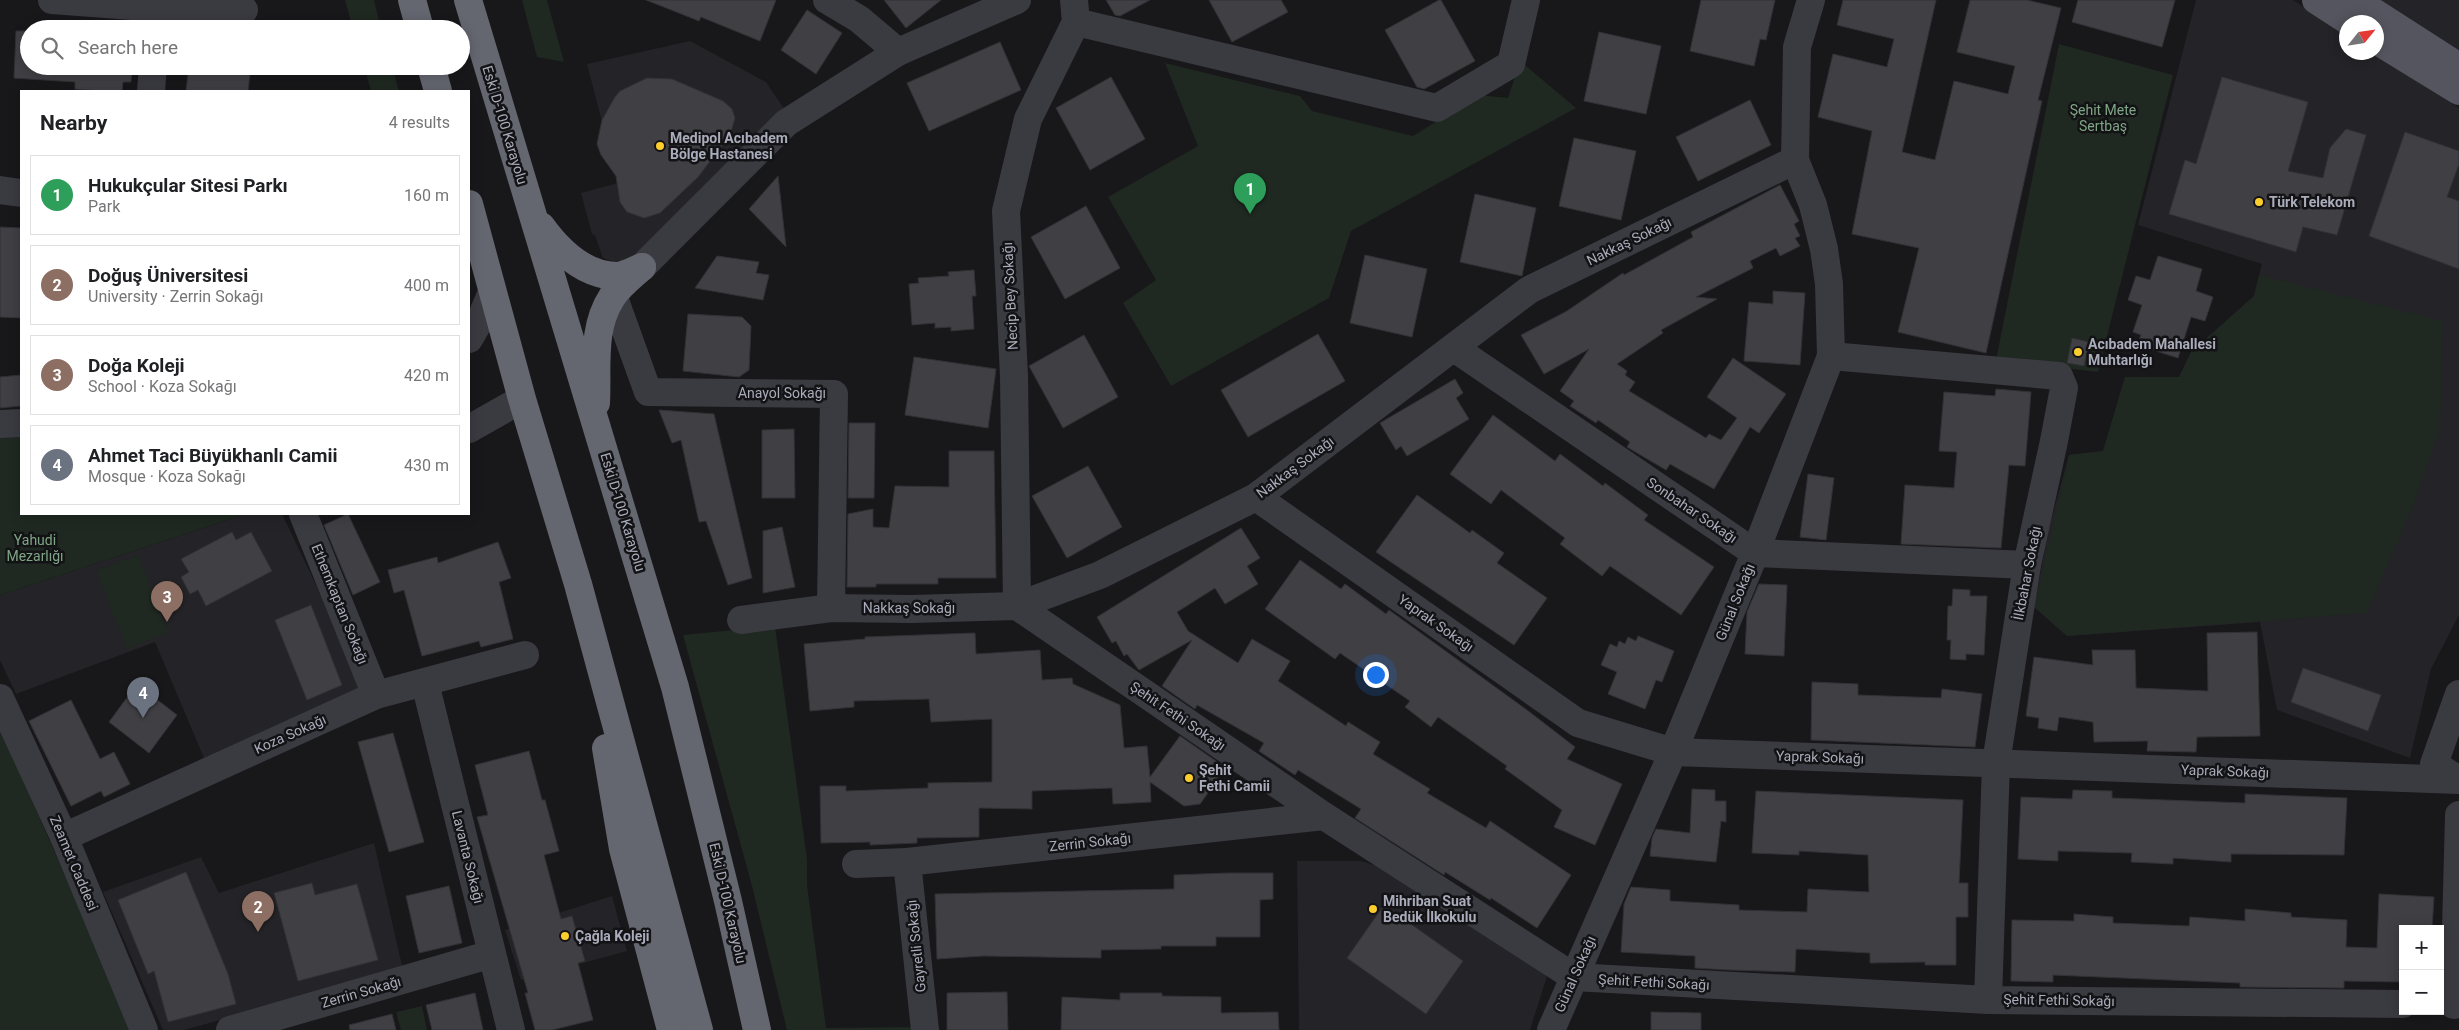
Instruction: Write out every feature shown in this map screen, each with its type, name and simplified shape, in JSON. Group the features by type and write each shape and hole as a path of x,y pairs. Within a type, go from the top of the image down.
{"highway":[{"path":"412,0 418,20"},
{"name":"Eski D-100 Karayolu","path":"468,0 484,60 595,419 675,688 728,901 756,1027"},
{"path":"434,75 438,90"},
{"path":"470,208 522,399 578,584 699,1030"},
{"path":"533,216 561,251 573,261 616,276 625,275 642,267"},
{"path":"595,419 598,365 596,338 604,312 613,295 642,267"},
{"path":"578,584 657,1030"},
{"path":"624,849 671,1030"}],"main road":[{"path":"2316,0 2339,15"},
{"path":"2355,0 2459,67"},
{"path":"2384,45 2427,74 2459,91"}],"street":[{"path":"52,0 159,12 244,10"},
{"path":"827,0 859,18 898,52"},
{"path":"642,267 786,123 898,52 1017,0"},
{"path":"1075,11 1437,108 1511,64 1526,0"},
{"path":"1795,160 1797,47 1811,0"},
{"name":"Necip Bey Sokağı","path":"1017,606 1014,376 1006,211 1028,119 1075,11"},
{"path":"151,90 152,75"},
{"name":"Nakkaş Sokağı","path":"740,620 831,608 911,610 1017,606 1100,575 1256,497 1529,290 1795,160"},
{"name":"Günal Sokağı","path":"1551,1030 1673,752 1755,553 1831,356 1829,284 1824,249 1813,205 1795,160"},
{"path":"0,190 20,193"},
{"path":"470,337 492,292"},
{"name":"Anayol Sokağı","path":"613,295 648,392 834,394 831,608"},
{"name":"Sonbahar Sokağı","path":"1454,348 1755,553"},
{"name":"İlkbahar Sokağı","path":"1831,356 2060,376 2064,388 2027,565 1996,762 1988,1000"},
{"path":"470,428 522,399"},
{"path":"0,424 20,422"},
{"name":"Yaprak Sokağı","path":"1256,497 1578,723 1673,752 1996,762 2459,780"},
{"name":"Ethemkaptan Sokağı","path":"303,515 376,695"},
{"path":"1755,553 2027,565"},
{"name":"Şehit Fethi Sokağı","path":"1017,606 1324,816 1574,977 1988,1000 2399,1004"},
{"name":"Koza Sokağı","path":"64,837 376,695 525,655"},
{"name":"Lavanta Sokağı","path":"425,683 511,1030"},
{"path":"2459,694 2434,764 2459,780"},
{"name":"Zeamet Caddesi","path":"0,698 64,837 144,1030"},
{"path":"2451,1005 2459,815"},
{"name":"Zerrin Sokağı","path":"856,864 907,862 1324,816"},
{"name":"Gayretli Sokağı","path":"907,862 925,1030"},
{"name":"Zerrin Sokağı","path":"230,1030 492,954"}],"shaded area":[{"path":"2196,0 2293,0 2339,30 2339,60 2384,59 2459,108 2459,615 2431,669 2410,758 2277,710 2260,622 2067,636 2034,607 2049,528 2069,455 2103,451 2125,377 2179,377 2191,352 2254,296 2262,264 2138,225"},
{"path":"2369,0 2459,0 2459,55"},
{"path":"690,41 766,82 785,110 631,261 615,262 603,258 595,235 592,234 581,193 618,183 587,64"},
{"path":"242,515 282,515 365,687 204,758 155,642 16,694 0,660 0,595"},
{"path":"374,843 403,970 184,1030 163,1030 103,892 201,857 219,893"},
{"name":"Mihriban Suat Bedük İlkokulu","path":"1297,861 1361,861 1393,871 1547,976 1530,1030 1299,1030"},
{"name":"Çağla Koleji","path":"612,896 627,951 521,980 505,930"}],"green space":[{"path":"345,0 374,0 379,20 351,20"},
{"path":"522,0 547,0 564,62 537,57"},
{"name":"Şehit Mete Sertbaş","path":"2059,44 2173,75 2098,372 1996,360"},
{"path":"1520,61 1576,108 1351,231 1329,298 1171,386 1123,303 1156,280 1108,197 1198,146 1165,63 1300,96 1312,111 1413,136 1479,95 1508,98"},
{"path":"367,75 395,75 399,90 371,90"},
{"path":"2259,275 2443,321 2440,430 2413,506 2367,613 2067,636 2034,607 2069,455 2103,451 2125,377 2179,377 2191,352 2254,296"},
{"name":"Yahudi Mezarlığı","path":"20,433 20,515 242,515 0,595 0,434"},
{"path":"138,555 169,632 127,649 96,571"},
{"path":"775,626 807,859 807,885 826,1028 916,1027 916,1030 787,1030 752,886 683,635"},
{"path":"0,729 134,1030 0,1030"},
{"path":"422,1006 427,1030 401,1030 396,1012"}],"building":[{"path":"646,0 776,0 760,41 701,17 699,21"},
{"path":"884,0 941,0 906,28"},
{"path":"1106,0 1150,0 1120,16 1115,15"},
{"path":"1209,0 1281,0 1288,12 1232,42"},
{"path":"1441,0 1475,61 1424,89 1417,87 1385,30"},
{"path":"1701,0 1775,0 1766,40 1760,39 1754,66 1690,51"},
{"path":"1843,0 1936,0 1902,152 1935,160 1954,81 2008,94 2015,66 1957,52 1970,0 2027,0 2061,8 2038,100 2042,101 1986,353 1898,332 1919,248 1852,234 1872,131 1818,117 1833,54 1887,67 1894,39 1837,25"},
{"path":"2078,0 2175,0 2162,47 2072,22"},
{"path":"807,10 842,33 816,74 781,50"},
{"path":"16,31 20,31 20,75 131,75 131,82 123,82 122,90 75,89 75,82 14,78"},
{"path":"1599,32 1661,46 1646,114 1584,101"},
{"path":"1000,42 1021,90 929,131 907,83"},
{"path":"188,75 250,75 248,90 186,90"},
{"path":"1111,77 1145,139 1090,170 1056,108"},
{"path":"2222,77 2308,102 2288,171 2323,178 2330,148 2346,129 2366,135 2337,235 2303,227 2296,252 2169,214 2185,160 2196,164"},
{"name":"Medipol Acıbadem Bölge Hastanesi","path":"647,78 672,79 723,101 732,109 735,118 730,135 698,177 660,213 644,218 627,212 620,202 616,176 601,155 597,144 602,120 615,97 620,91"},
{"path":"1750,100 1771,145 1698,181 1676,137"},
{"path":"2405,132 2459,151 2459,164 2447,197 2459,201 2459,269 2369,236"},
{"path":"1574,138 1636,151 1621,220 1559,206"},
{"path":"778,176 786,247 749,209"},
{"path":"1780,185 1799,221 1794,224 1800,236 1795,238 1800,246 1780,256 1776,248 1750,261 1753,268 1696,297 1717,299 1661,330 1663,333 1617,364 1627,371 1625,375 1635,382 1629,391 1706,438 1709,434 1721,440 1737,418 1707,397 1733,358 1786,394 1759,433 1750,427 1714,489 1670,464 1666,470 1627,447 1630,442 1598,420 1596,423 1570,406 1574,401 1560,391 1589,349 1544,374 1521,335 1567,311 1623,273 1624,275 1693,237 1691,232"},
{"path":"1475,194 1536,208 1522,276 1460,262"},
{"path":"1086,206 1120,268 1065,299 1031,237"},
{"path":"0,227 20,228 20,318 0,317"},
{"path":"1365,255 1427,269 1412,337 1350,323"},
{"path":"717,256 759,262 756,273 769,275 763,300 695,288"},
{"path":"2158,256 2202,269 2196,291 2213,297 2205,321 2191,317 2178,358 2137,345 2141,335 2133,332 2142,305 2128,300 2136,276 2150,280"},
{"path":"974,270 976,296 972,296 974,329 951,331 951,327 935,328 935,323 912,325 909,284 919,283 918,278 949,276 948,272"},
{"path":"1773,291 1805,293 1800,365 1744,361 1749,302 1773,304"},
{"path":"688,314 742,317 751,326 749,370 739,377 683,371"},
{"path":"1318,334 1345,381 1248,437 1221,390"},
{"path":"1084,335 1118,397 1063,428 1029,366"},
{"name":"Acıbadem Mahallesi Muhtarlığı","path":"2072,338 2089,342 2084,366 2067,363"},
{"path":"914,357 996,369 988,428 905,415"},
{"path":"20,375 20,406 0,408 0,377"},
{"path":"1455,379 1463,393 1456,398 1469,419 1407,456 1401,446 1396,450 1380,423"},
{"path":"1996,389 2031,392 2025,466 2009,465 2001,548 1901,544 1905,485 1954,488 1957,452 1939,451 1944,392 1995,396"},
{"path":"659,410 714,414 752,578 728,585 706,521 699,522 681,440 672,443"},
{"path":"1493,415 1555,461 1560,454 1603,486 1605,483 1648,515 1644,520 1714,567 1681,615 1610,566 1602,576 1560,544 1565,538 1501,490 1491,504 1450,474"},
{"path":"849,423 875,423 874,498 848,498"},
{"path":"794,429 795,498 762,498 762,430"},
{"path":"949,451 994,451 996,578 938,578 938,584 876,584 876,587 847,587 848,514 873,509 873,527 889,528 895,486 949,487"},
{"path":"1088,466 1122,527 1067,558 1032,496"},
{"path":"1808,474 1834,478 1826,540 1800,537"},
{"path":"1417,495 1470,533 1472,530 1504,553 1497,563 1547,598 1514,645 1376,552"},
{"path":"348,515 380,582 353,595 324,525"},
{"path":"782,527 795,587 763,593 763,531"},
{"path":"1241,528 1260,558 1247,566 1258,584 1225,604 1215,588 1177,612 1188,631 1238,663 1252,639 1290,661 1278,681 1346,726 1348,722 1380,742 1373,754 1430,789 1427,793 1486,828 1490,821 1571,875 1537,928 1491,898 1490,900 1445,872 1444,875 1355,818 1361,809 1298,770 1295,775 1259,751 1264,743 1197,705 1195,709 1162,686 1192,640 1139,670 1127,654 1124,656 1116,641 1112,643 1097,617"},
{"path":"232,532 236,540 251,532 272,571 206,606 198,590 190,594 181,577 189,572 181,559"},
{"path":"498,542 511,578 499,582 513,639 481,647 479,641 422,656 404,590 394,593 388,570 437,557 438,563"},
{"path":"1300,560 1341,589 1345,584 1386,614 1389,610 1527,710 1575,747 1567,759 1622,784 1595,845 1554,827 1562,810 1505,769 1507,766 1438,717 1431,727 1405,707 1410,701 1340,653 1335,659 1265,609"},
{"path":"1759,584 1787,585 1784,656 1745,654 1747,612"},
{"path":"1953,589 1970,590 1970,596 1987,596 1984,655 1966,654 1966,660 1950,659 1951,640 1947,640 1948,606 1952,606"},
{"path":"311,605 342,685 307,700 275,620"},
{"path":"2257,632 2260,736 2197,737 2196,752 2147,751 2148,741 2094,742 2093,722 2059,717 2057,731 2038,728 2039,718 2026,716 2034,657 2093,665 2092,650 2135,650 2136,688 2208,691 2207,633"},
{"path":"975,633 976,654 1040,650 1042,680 1072,678 1073,684 1120,705 1124,748 1147,746 1150,777 1180,736 1226,768 1200,804 1184,806 1150,782 1151,802 1113,804 1112,788 1032,791 1032,809 979,808 979,837 917,838 917,843 870,845 870,842 821,843 820,786 846,786 846,791 928,788 928,783 992,782 992,719 931,722 929,699 854,701 854,707 810,711 804,644 865,639 865,637"},
{"path":"1638,636 1674,651 1662,682 1656,680 1645,709 1608,694 1617,672 1601,665 1610,644 1617,647 1619,641 1625,644 1628,637 1636,641"},
{"path":"2303,668 2381,695 2368,731 2291,702"},
{"path":"1812,682 1858,684 1858,695 1941,698 1942,689 1982,694 1975,747 1811,740"},
{"path":"137,684 177,715 149,753 109,722"},
{"path":"71,700 100,759 114,752 130,784 104,797 101,791 71,806 29,721"},
{"path":"393,733 424,842 389,852 358,742"},
{"path":"529,751 542,800 545,800 559,851 544,855 561,919 572,916 585,961 578,963 593,1020 552,1030 535,1030 525,993 528,993 477,817 488,815 475,765"},
{"path":"1692,789 1715,790 1715,801 1726,801 1726,822 1721,821 1716,862 1650,856 1652,838 1656,829 1690,833"},
{"path":"2073,790 2112,791 2112,798 2245,803 2245,794 2347,798 2344,855 2231,854 2231,862 2173,858 2173,864 2131,862 2132,853 2058,851 2058,861 2018,859 2021,797 2072,799"},
{"path":"1756,791 1963,800 1959,883 1968,883 1968,917 1956,917 1956,965 1925,965 1925,962 1870,963 1870,953 1796,949 1795,972 1730,970 1695,968 1695,956 1621,952 1624,904 1631,887 1670,890 1670,901 1739,905 1739,910 1807,912 1808,889 1869,892 1868,855 1799,851 1799,855 1752,853"},
{"path":"186,872 228,974 236,1004 168,1022 154,971 148,974 118,900"},
{"path":"1273,873 1273,899 1260,900 1260,937 1216,937 1216,946 1161,946 1161,949 1101,950 1101,958 983,956 937,959 935,894 1174,889 1174,875"},
{"path":"312,883 315,895 357,884 378,960 298,981 274,893"},
{"path":"449,886 462,943 419,953 406,896"},
{"path":"2379,894 2434,897 2432,925 2399,925 2399,982 2344,981 2344,988 2240,987 2240,983 2053,975 2053,982 2011,981 2012,920 2074,921 2074,914 2113,917 2113,923 2189,926 2190,917 2245,921 2245,909 2291,913 2291,917 2347,920 2346,947 2377,948"},
{"path":"1384,905 1463,961 1426,1014 1347,958"},
{"path":"1007,992 1008,1030 947,1030 947,993"},
{"path":"475,993 483,1030 432,1030 426,1005"},
{"path":"1120,993 1162,993 1162,996 1221,997 1221,1013 1278,1012 1279,1030 1061,1030 1062,997 1120,1000"},
{"path":"1651,1012 1701,1013 1701,1030 1651,1030"},
{"path":"392,1014 396,1030 350,1030 349,1025"}],"place":[{"name":"Medipol Acıbadem Bölge Hastanesi","path":"660,146"},
{"name":"Türk Telekom","path":"2259,202"},
{"name":"Hukukçular Sitesi Parkı","path":"1250,214"},
{"name":"Acıbadem Mahallesi Muhtarlığı","path":"2078,352"},
{"name":"Doğa Koleji","path":"167,622"},
{"name":"Ahmet Taci Büyükhanlı Camii","path":"143,718"},
{"name":"Şehit Fethi Camii","path":"1189,778"},
{"name":"Mihriban Suat Bedük İlkokulu","path":"1373,909"},
{"name":"Doğuş Üniversitesi","path":"258,932"},
{"name":"Çağla Koleji","path":"565,936"}]}
